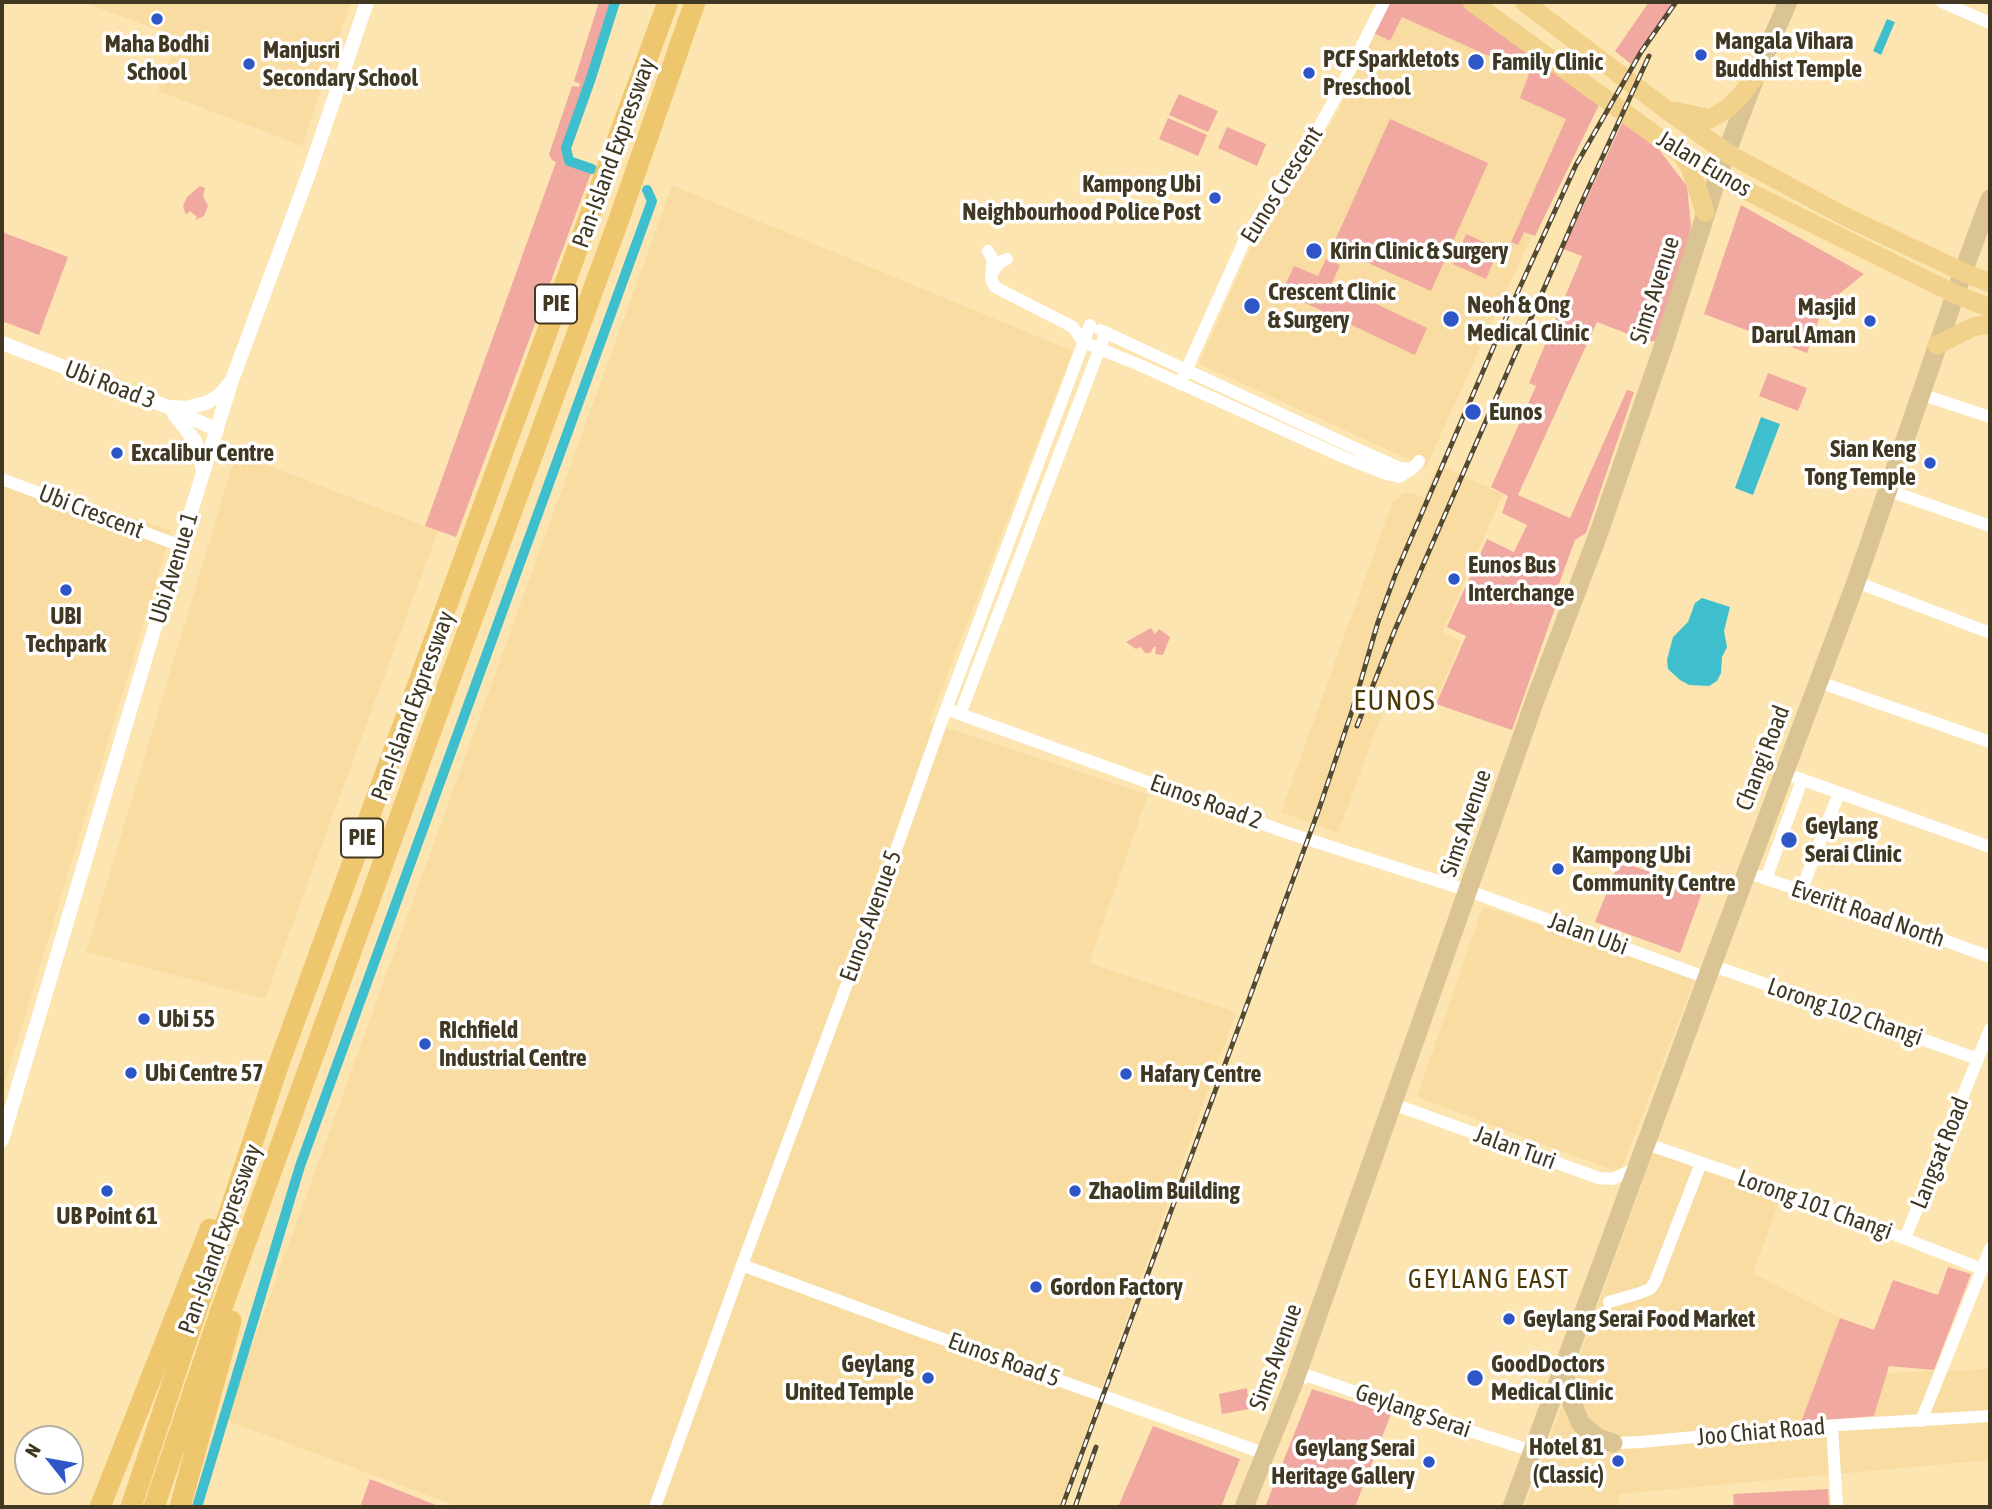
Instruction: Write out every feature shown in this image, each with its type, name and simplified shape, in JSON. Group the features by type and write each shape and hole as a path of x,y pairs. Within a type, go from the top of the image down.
{"highway":[{"name":"Pan-Island Expressway","path":"131,1507 277,1069 668,2"},
{"name":"Pan-Island Expressway","path":"154,1507 220,1312 618,222 694,2"},
{"name":"Jalan Eunos","path":"1472,2 1681,154 1718,176 1955,294 1990,308"},
{"name":"Jalan Eunos","path":"1524,2 1727,153 1846,217 1990,283"},
{"path":"1664,108 1710,119 1728,108 1756,75"},
{"path":"1681,154 1690,167 1705,212"},
{"path":"1937,345 1973,327 1990,324"},
{"path":"99,1507 226,1188 277,1069"},
{"path":"180,1507 226,1337 252,1256 249,1235"}],"main road":[{"name":"Sims Avenue","path":"1244,1507 1294,1382 1535,700 1598,535 1670,328 1718,176 1756,75 1788,2"},
{"name":"Changi Road","path":"1512,1507 1746,872 1793,776 1819,682 1990,199"},
{"path":"1563,1369 1581,1424 1598,1438 1613,1443"}],"street":[{"name":"Ubi Avenue 1","path":"3,1134 232,380 310,170 367,2"},
{"name":"Eunos Crescent","path":"1180,384 1246,237 1307,149 1384,2"},
{"path":"1942,2 1990,23"},
{"path":"988,251 993,260 992,284 1073,327 1083,342 1385,474 1399,477 1415,465 1400,468 1090,325 1073,327"},
{"path":"991,276 1000,262 1007,259"},
{"name":"Eunos Avenue 5","path":"655,1507 946,709 1090,325"},
{"path":"960,714 1106,332"},
{"name":"Ubi Road 3","path":"2,343 168,407 217,430"},
{"path":"168,407 185,408 206,403 220,395 232,380"},
{"path":"1920,394 1990,417"},
{"path":"168,407 195,441 203,475"},
{"name":"Ubi Crescent","path":"2,479 181,546"},
{"path":"1887,490 1990,526"},
{"path":"1856,582 1990,633"},
{"path":"1819,682 1990,742"},
{"name":"Eunos Road 2","path":"946,709 1288,832 1469,891"},
{"path":"1766,879 1793,776 1990,847"},
{"path":"1801,891 1839,793"},
{"name":"Everitt Road North","path":"1746,872 1990,957"},
{"name":"Jalan Ubi","path":"1469,891 1709,971"},
{"name":"Lorong 102 Changi","path":"1709,971 1793,994 1978,1059"},
{"name":"Langsat Road","path":"1905,1238 1990,1029"},
{"name":"Jalan Turi","path":"1393,1104 1599,1178 1612,1179 1638,1168"},
{"name":"Lorong 101 Changi","path":"1647,1144 1794,1195 1982,1269"},
{"path":"1609,1302 1650,1289 1655,1282 1701,1163"},
{"path":"1921,1421 1990,1250"},
{"name":"Eunos Road 5","path":"742,1265 1266,1454"},
{"name":"Geylang Serai","path":"1294,1382 1309,1376 1532,1451"},
{"name":"Joo Chiat Road","path":"1532,1451 1571,1445 1641,1442 1790,1428 1990,1416"},
{"path":"1832,1426 1837,1507"}],"shaded area":[{"name":"Manjusri Secondary School","path":"82,2 351,2 302,146 158,91 178,37"},
{"path":"599,2 611,2 562,148 565,163 591,173 456,537 425,526 556,162 549,154 572,86 579,87 580,84 574,81"},
{"path":"1390,2 1594,99 1426,467 1199,364 1253,242 1336,116"},
{"path":"1390,2 1463,2 1600,103 1535,236 1524,232 1518,245 1511,242 1566,119 1520,98 1529,74 1402,17 1390,41 1374,33"},
{"path":"1649,2 1673,2 1631,64 1615,51"},
{"path":"1179,94 1218,111 1208,132 1169,115"},
{"path":"1168,118 1207,135 1198,156 1159,139"},
{"path":"1390,119 1488,163 1431,291 1332,247"},
{"path":"1624,119 1650,138 1687,186 1691,226 1685,260 1657,341 1646,341 1597,322 1518,495 1570,518 1627,390 1634,392 1586,533 1575,540 1556,592 1555,608 1512,730 1436,704 1466,636 1447,627 1487,539 1514,552 1527,525 1502,513 1508,496 1491,487 1536,386 1529,383 1582,256 1563,249"},
{"path":"1227,127 1266,144 1257,166 1218,148"},
{"path":"672,185 1073,351 929,722 1148,795 1089,963 1236,1012 1059,1507 459,1507 225,1420"},
{"path":"200,186 205,188 203,196 208,206 204,216 195,220 197,217 190,211 186,215 183,206 187,197"},
{"path":"1741,205 1864,274 1823,307 1807,353 1704,314"},
{"path":"2,232 68,257 39,335 2,321"},
{"path":"1466,234 1499,249 1486,279 1453,264"},
{"path":"1326,259 1340,265 1332,283 1427,328 1415,355 1282,292 1294,266 1318,276"},
{"path":"1768,373 1807,388 1798,411 1759,396"},
{"path":"236,453 438,531 265,999 86,952"},
{"name":"Eunos Bus Interchange","path":"1438,465 1503,494 1442,632 1461,641 1434,704 1391,689 1338,833 1281,812 1392,503 1408,492 1424,497"},
{"name":"UBI Techpark","path":"2,478 172,530 2,1092"},
{"path":"1151,628 1155,634 1159,629 1170,637 1163,655 1155,654 1156,647 1150,653 1145,653 1141,647 1136,649 1126,642"},
{"path":"1619,861 1703,890 1680,953 1595,922"},
{"path":"1483,906 1695,979 1620,1173 1417,1097"},
{"path":"1654,1151 1781,1197 1753,1273 1840,1318 1801,1421 1874,1416 1887,1373 1990,1369 1990,1460 1619,1494 1619,1507 1525,1507"},
{"path":"1948,1267 1971,1274 1934,1370 1889,1366 1874,1416 1801,1422 1840,1318 1874,1330 1893,1280 1938,1295"},
{"path":"1247,1388 1249,1409 1222,1414 1219,1394"},
{"path":"1312,1389 1391,1414 1355,1507 1265,1507"},
{"path":"1153,1426 1240,1459 1221,1507 1118,1507"},
{"path":"370,1479 441,1507 360,1507"},
{"path":"1828,1489 1829,1507 1734,1507 1733,1494"}],"water":[{"path":"1887,19 1895,22 1881,55 1873,51"},
{"path":"1761,417 1780,424 1753,495 1735,488"},
{"path":"1702,598 1730,607 1724,631 1727,647 1722,657 1721,673 1717,681 1709,686 1689,685 1680,680 1668,669 1667,660 1673,637 1688,622 1695,603"}],"waterway":[{"path":"592,169 569,161 566,148 615,2"},
{"path":"197,1507 300,1166 652,201 647,190"}],"railway":[{"path":"1062,1507 1319,809 1396,573 1509,311 1576,165 1641,52 1676,2"},
{"path":"1357,726 1440,526 1649,56"},
{"path":"1075,1507 1096,1447"}],"place":[{"name":"Maha Bodhi School","path":"157,19"},
{"name":"Mangala Vihara Buddhist Temple","path":"1701,55"},
{"name":"Family Clinic","path":"1476,62"},
{"name":"Manjusri Secondary School","path":"249,64"},
{"name":"PCF Sparkletots Preschool","path":"1309,73"},
{"name":"Kampong Ubi Neighbourhood Police Post","path":"1215,198"},
{"name":"Kirin Clinic & Surgery","path":"1314,251"},
{"name":"Crescent Clinic & Surgery","path":"1252,306"},
{"name":"Neoh & Ong Medical Clinic","path":"1451,319"},
{"name":"Masjid Darul Aman","path":"1870,321"},
{"name":"Eunos","path":"1473,412"},
{"name":"Excalibur Centre","path":"117,453"},
{"name":"Sian Keng Tong Temple","path":"1930,463"},
{"name":"Eunos Bus Interchange","path":"1454,579"},
{"name":"UBI Techpark","path":"66,590"},
{"name":"Geylang Serai Clinic","path":"1789,840"},
{"name":"Kampong Ubi Community Centre","path":"1558,869"},
{"name":"Ubi 55","path":"144,1019"},
{"name":"RIchfield Industrial Centre","path":"425,1044"},
{"name":"Ubi Centre 57","path":"131,1073"},
{"name":"Hafary Centre","path":"1126,1074"},
{"name":"UB Point 61","path":"107,1191"},
{"name":"Zhaolim Building","path":"1075,1191"},
{"name":"Gordon Factory","path":"1036,1287"},
{"name":"Geylang Serai Food Market","path":"1509,1319"},
{"name":"Geylang United Temple","path":"928,1378"},
{"name":"GoodDoctors Medical Clinic","path":"1475,1378"},
{"name":"Hotel 81 (Classic)","path":"1618,1461"},
{"name":"Geylang Serai Heritage Gallery","path":"1429,1462"}],"district":[{"name":"EUNOS","path":"1395,701"},
{"name":"GEYLANG EAST","path":"1489,1280"}]}
